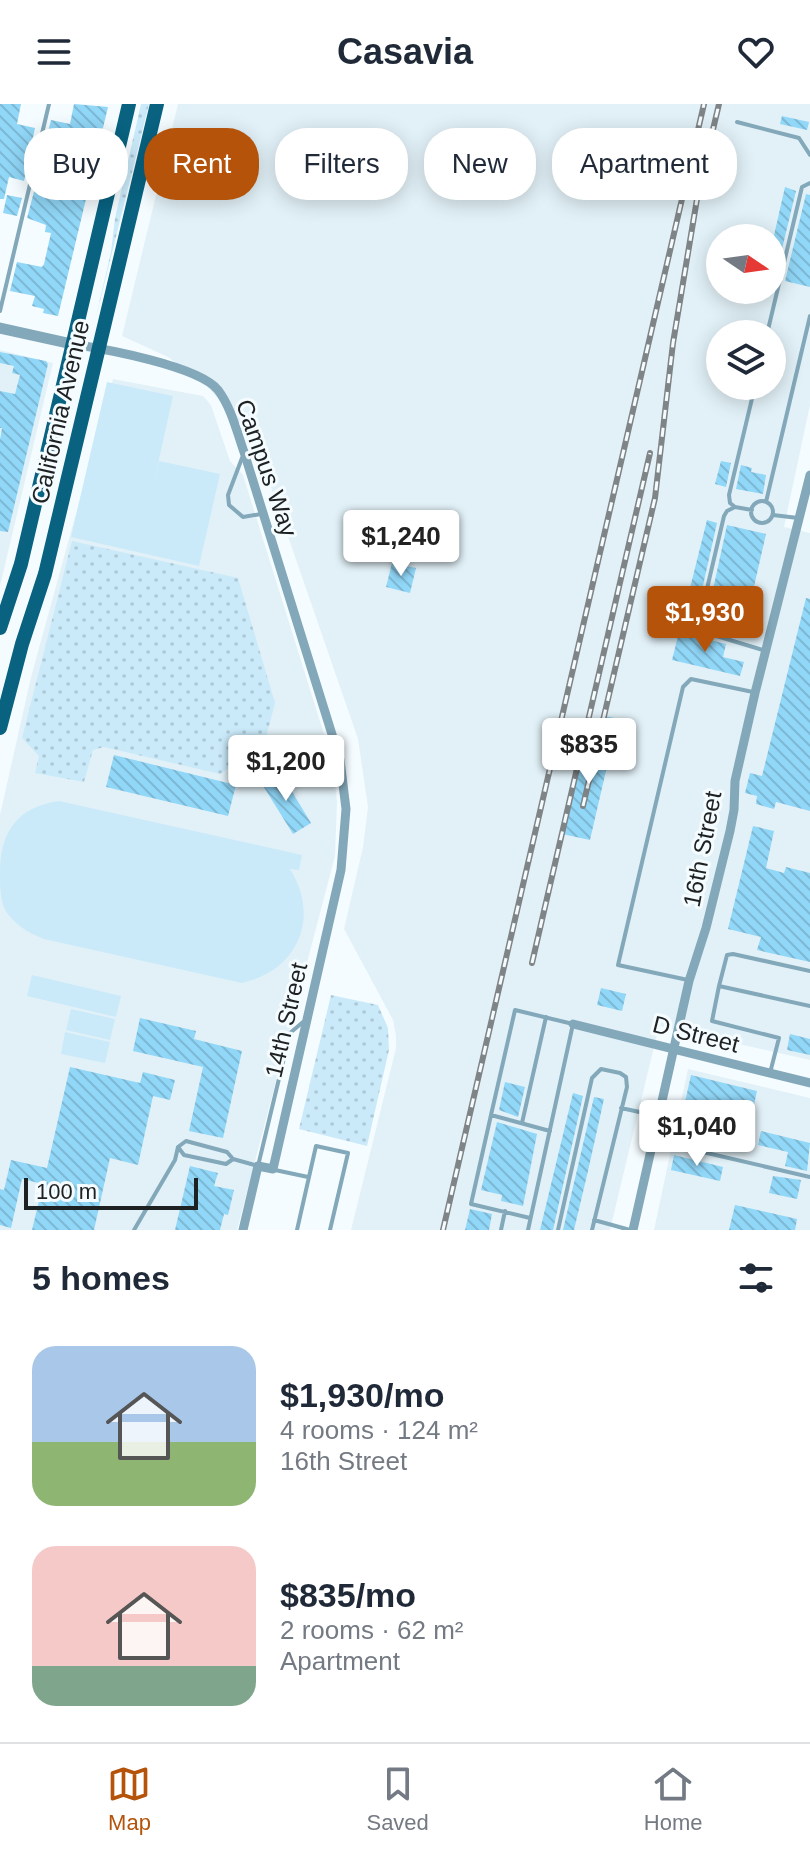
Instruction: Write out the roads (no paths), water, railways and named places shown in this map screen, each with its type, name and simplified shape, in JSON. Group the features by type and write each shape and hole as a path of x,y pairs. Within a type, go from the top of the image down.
{"main road":[{"name":"California Avenue","path":"0,628 21,564 129,104"},
{"name":"California Avenue","path":"0,728 22,644 45,574 157,104"}],"street":[{"path":"0,328 72,344"},
{"name":"Campus Way","path":"72,344 197,373 217,389 230,413 244,452 333,733 345,800"},
{"name":"16th Street","path":"632,1230 689,981 706,928 730,831 735,781 755,693 805,520 810,475"},
{"name":"14th Street","path":"273,1169 341,870 346,834 345,800"},
{"name":"D Street","path":"573,1024 810,1083"},
{"path":"243,1230 258,1166 273,1169"}],"lane":[{"path":"0,311 49,104"},
{"path":"737,122 799,138 810,155"},
{"path":"771,320 807,184"},
{"path":"766,502 810,316"},
{"path":"752,400 729,495 730,503 735,507 752,510"},
{"path":"244,452 228,495 229,505 243,517 263,513"},
{"path":"766,502 772,506 773,515 767,522 760,523 753,519 752,510 756,503 766,502"},
{"path":"735,507 724,516 698,627 700,631 766,651"},
{"path":"773,515 805,520"},
{"path":"689,981 618,965 683,687 691,679 755,693"},
{"path":"770,1073 779,1038 712,1021 724,960 727,955 733,954 810,971"},
{"path":"719,986 810,1006"},
{"path":"528,1230 573,1024 515,1010 471,1204 530,1218"},
{"path":"522,1123 546,1017"},
{"path":"134,1230 175,1160 178,1147 186,1141 227,1152 233,1159 258,1166 290,1033 306,1019"},
{"path":"558,1230 592,1078 601,1069 626,1077 627,1087 592,1230"},
{"path":"621,1108 658,1116"},
{"path":"491,1115 550,1131"},
{"path":"653,1141 810,1177"},
{"path":"297,1230 316,1146 348,1153 330,1230"},
{"path":"178,1147 184,1155 226,1164 233,1159"},
{"path":"273,1169 308,1177"},
{"path":"501,1230 505,1211"},
{"path":"594,1220 632,1230"}],"railway":[{"path":"443,1230 704,104"},
{"path":"583,806 655,498 673,343 698,193 719,104"},
{"path":"532,963 650,453"}]}
